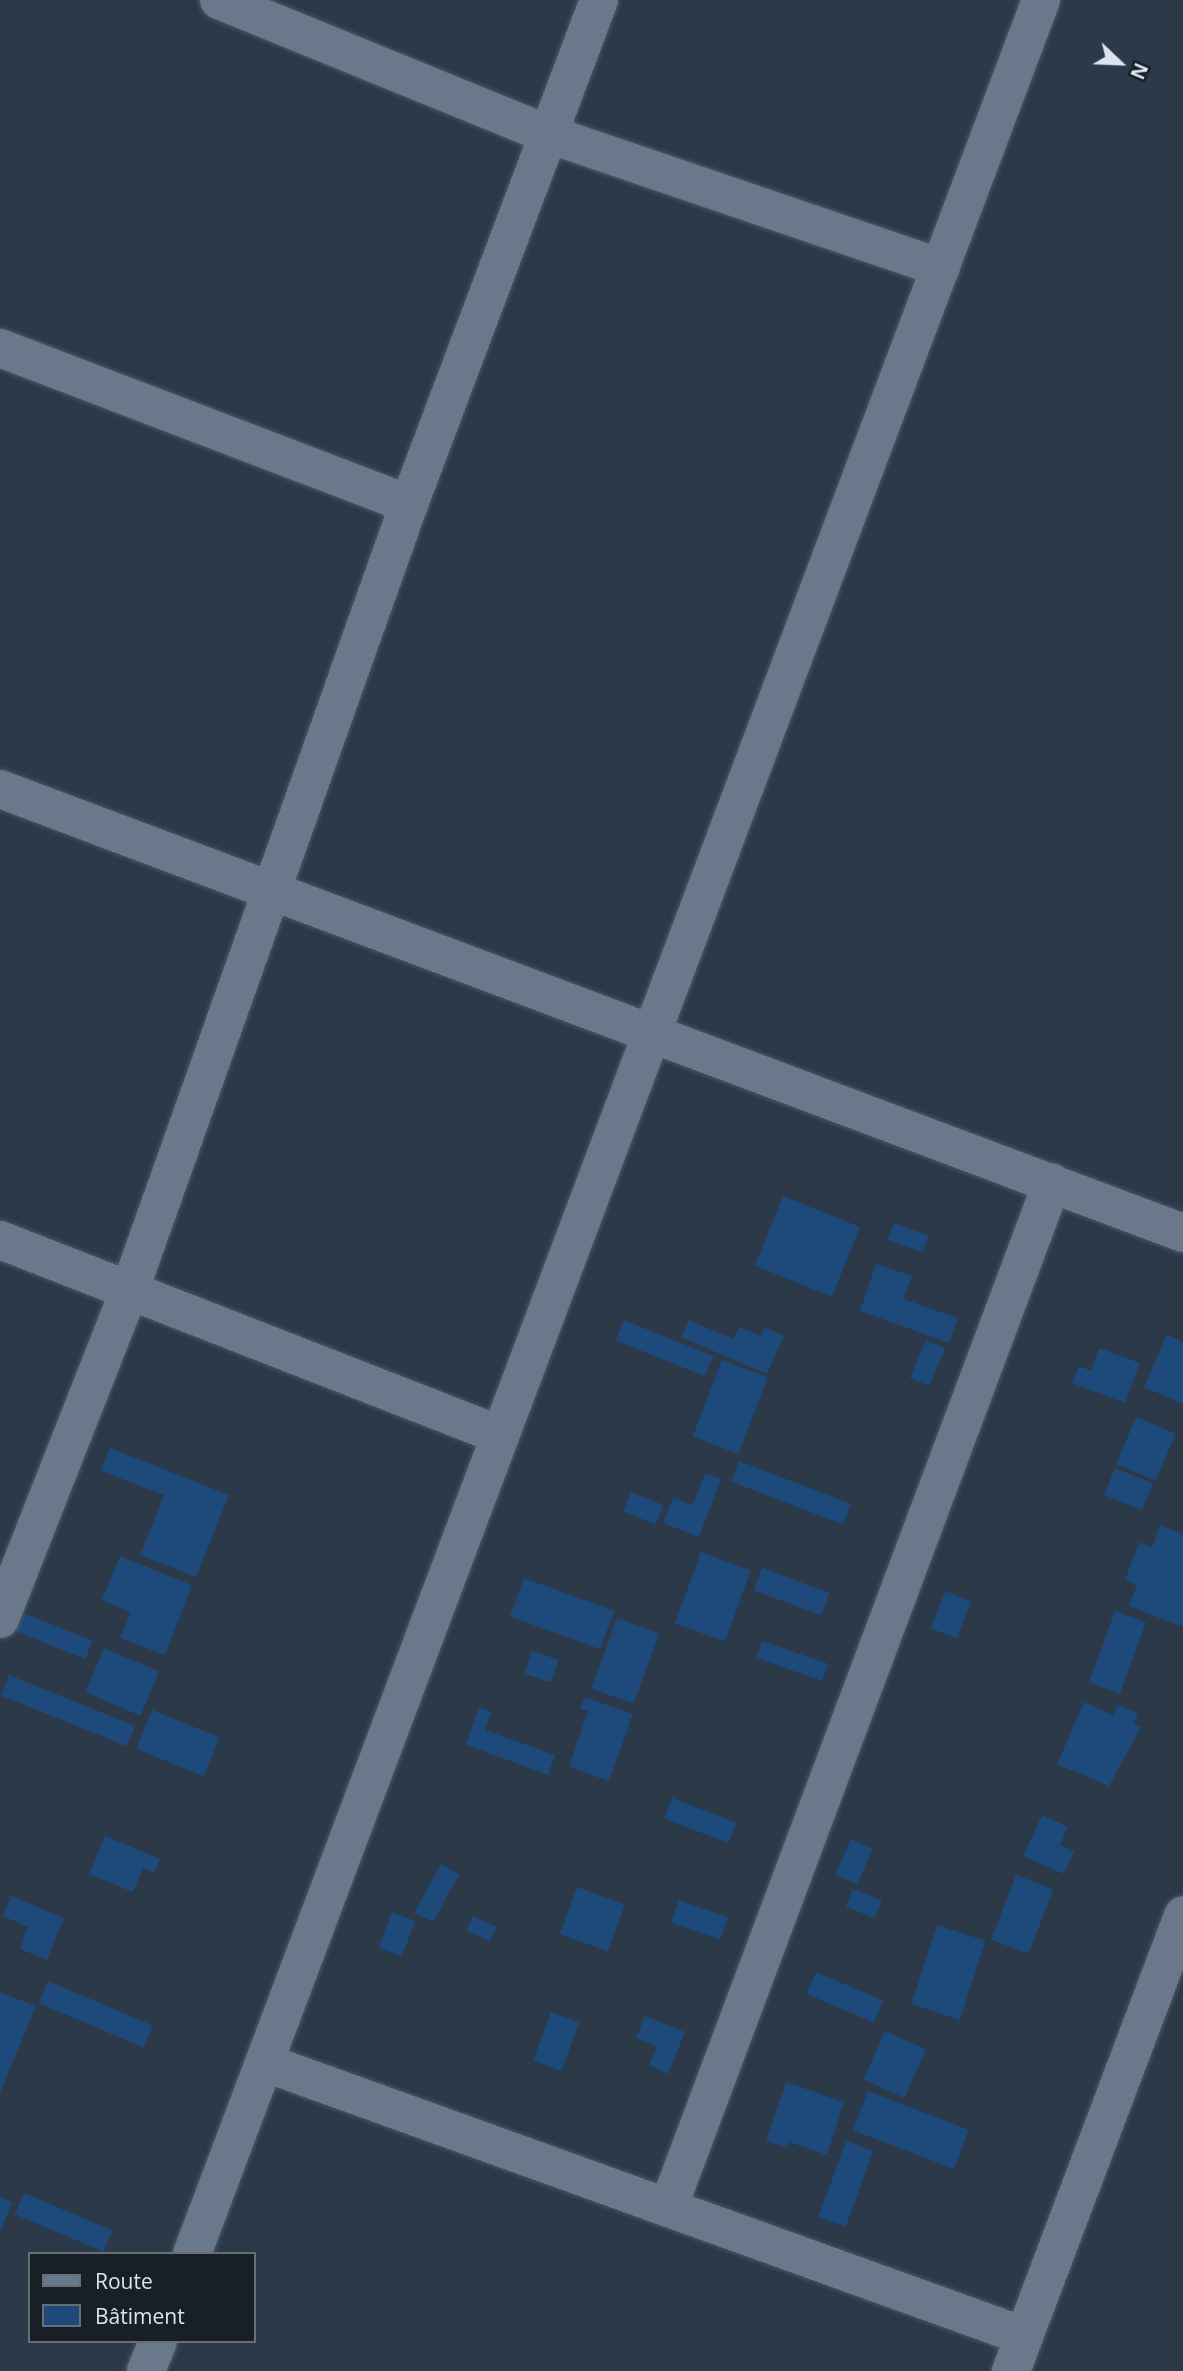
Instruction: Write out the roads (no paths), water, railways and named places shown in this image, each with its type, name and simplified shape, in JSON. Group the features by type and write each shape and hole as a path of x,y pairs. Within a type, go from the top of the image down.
{"street":[{"path":"219,0 548,134 941,268"},
{"path":"0,1619 129,1292 409,504 599,0"},
{"path":"193,2252 267,2063 500,1435 655,1032 1041,0"},
{"path":"0,348 409,504"},
{"path":"0,789 655,1032 1183,1233"},
{"path":"667,2208 1052,1183"},
{"path":"0,1240 500,1435"},
{"path":"1011,2371 1183,1915"},
{"path":"267,2063 1024,2336"},
{"path":"146,2371 157,2343"}]}
